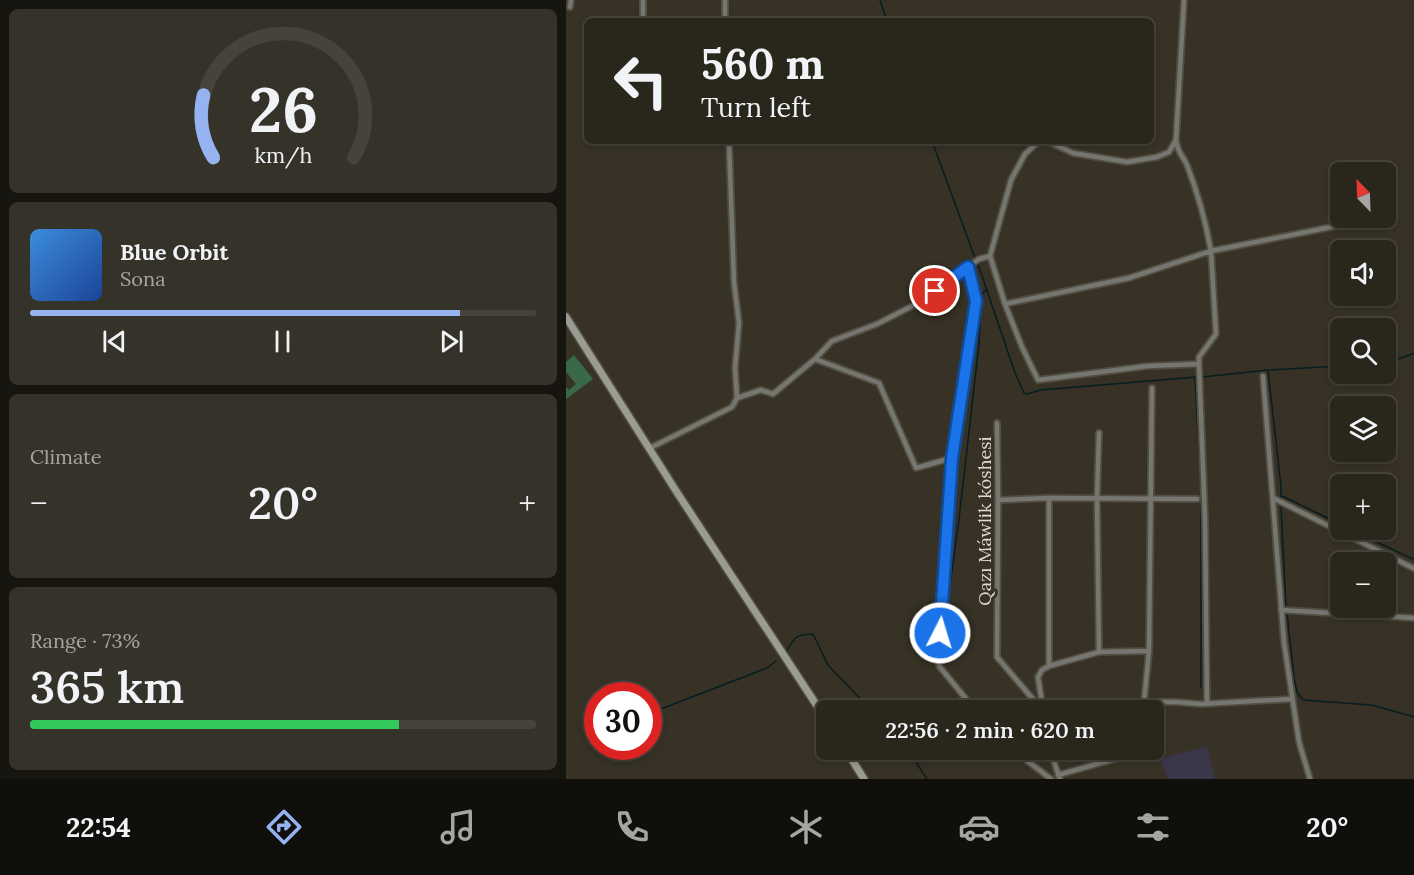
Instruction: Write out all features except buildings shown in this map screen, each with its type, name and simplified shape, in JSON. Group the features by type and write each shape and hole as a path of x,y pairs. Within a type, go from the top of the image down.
{"main road":[{"path":"566,318 816,706"},
{"path":"852,760 864,779"}],"street":[{"path":"570,7 571,0"},
{"path":"643,0 643,18"},
{"path":"725,0 725,18"},
{"path":"1184,0 1176,140 1178,151 1186,162 1209,237 1216,334 1199,357 1205,519 1207,704"},
{"path":"1054,144 1073,153 1127,162 1169,153 1176,140"},
{"path":"650,448 732,407 737,398 735,368 739,323 734,282 728,144"},
{"path":"1036,144 1025,154 1012,180 990,256 1022,347 1038,380 1148,366 1199,364"},
{"path":"1006,304 1129,278 1211,251 1330,227"},
{"path":"737,398 761,390 773,394 832,341 877,324 918,303 979,259 990,256"},
{"path":"967,700 939,666 952,458 976,301 968,267"},
{"path":"815,358 879,383 916,468 952,458"},
{"path":"1263,376 1284,642 1300,742 1310,779"},
{"path":"1144,700 1149,651 1152,388"},
{"name":"Qazı Máwlik kóshesi","path":"997,423 997,657 1034,700"},
{"path":"1099,433 1097,498 1099,652"},
{"path":"1049,498 1049,666"},
{"path":"1272,498 1415,568"},
{"path":"998,500 1197,499"},
{"path":"1281,610 1415,618"},
{"path":"1041,700 1038,677 1042,670 1049,666 1099,652 1149,651"},
{"path":"1164,702 1207,704 1292,699"},
{"path":"1026,760 1051,779"},
{"path":"1053,760 1059,777 1112,760"}],"shaded area":[{"path":"1207,746 1215,779 1168,779 1160,760 1164,760 1164,758"}],"green space":[{"path":"574,355 593,379 566,399 566,387 569,390 576,384 566,372 566,362"}],"waterway":[{"path":"880,0 886,18"},
{"path":"933,144 975,258"},
{"path":"978,264 1024,393 1197,377"},
{"path":"944,653 947,607 979,344 981,295 987,289"},
{"path":"1396,360 1415,353"},
{"path":"1202,377 1330,367"},
{"path":"1268,371 1281,499"},
{"path":"1195,378 1201,486 1201,687"},
{"path":"1282,496 1330,519"},
{"path":"1281,507 1286,608"},
{"path":"1372,540 1415,560"},
{"path":"1287,613 1294,678 1297,692 1303,700 1371,705 1415,717"},
{"path":"786,652 796,638 813,634 828,665 861,700"},
{"path":"662,709 767,668 776,661"},
{"path":"915,760 927,779"}],"route":[{"path":"935,291 968,267 976,301 952,458 940,633"}]}
